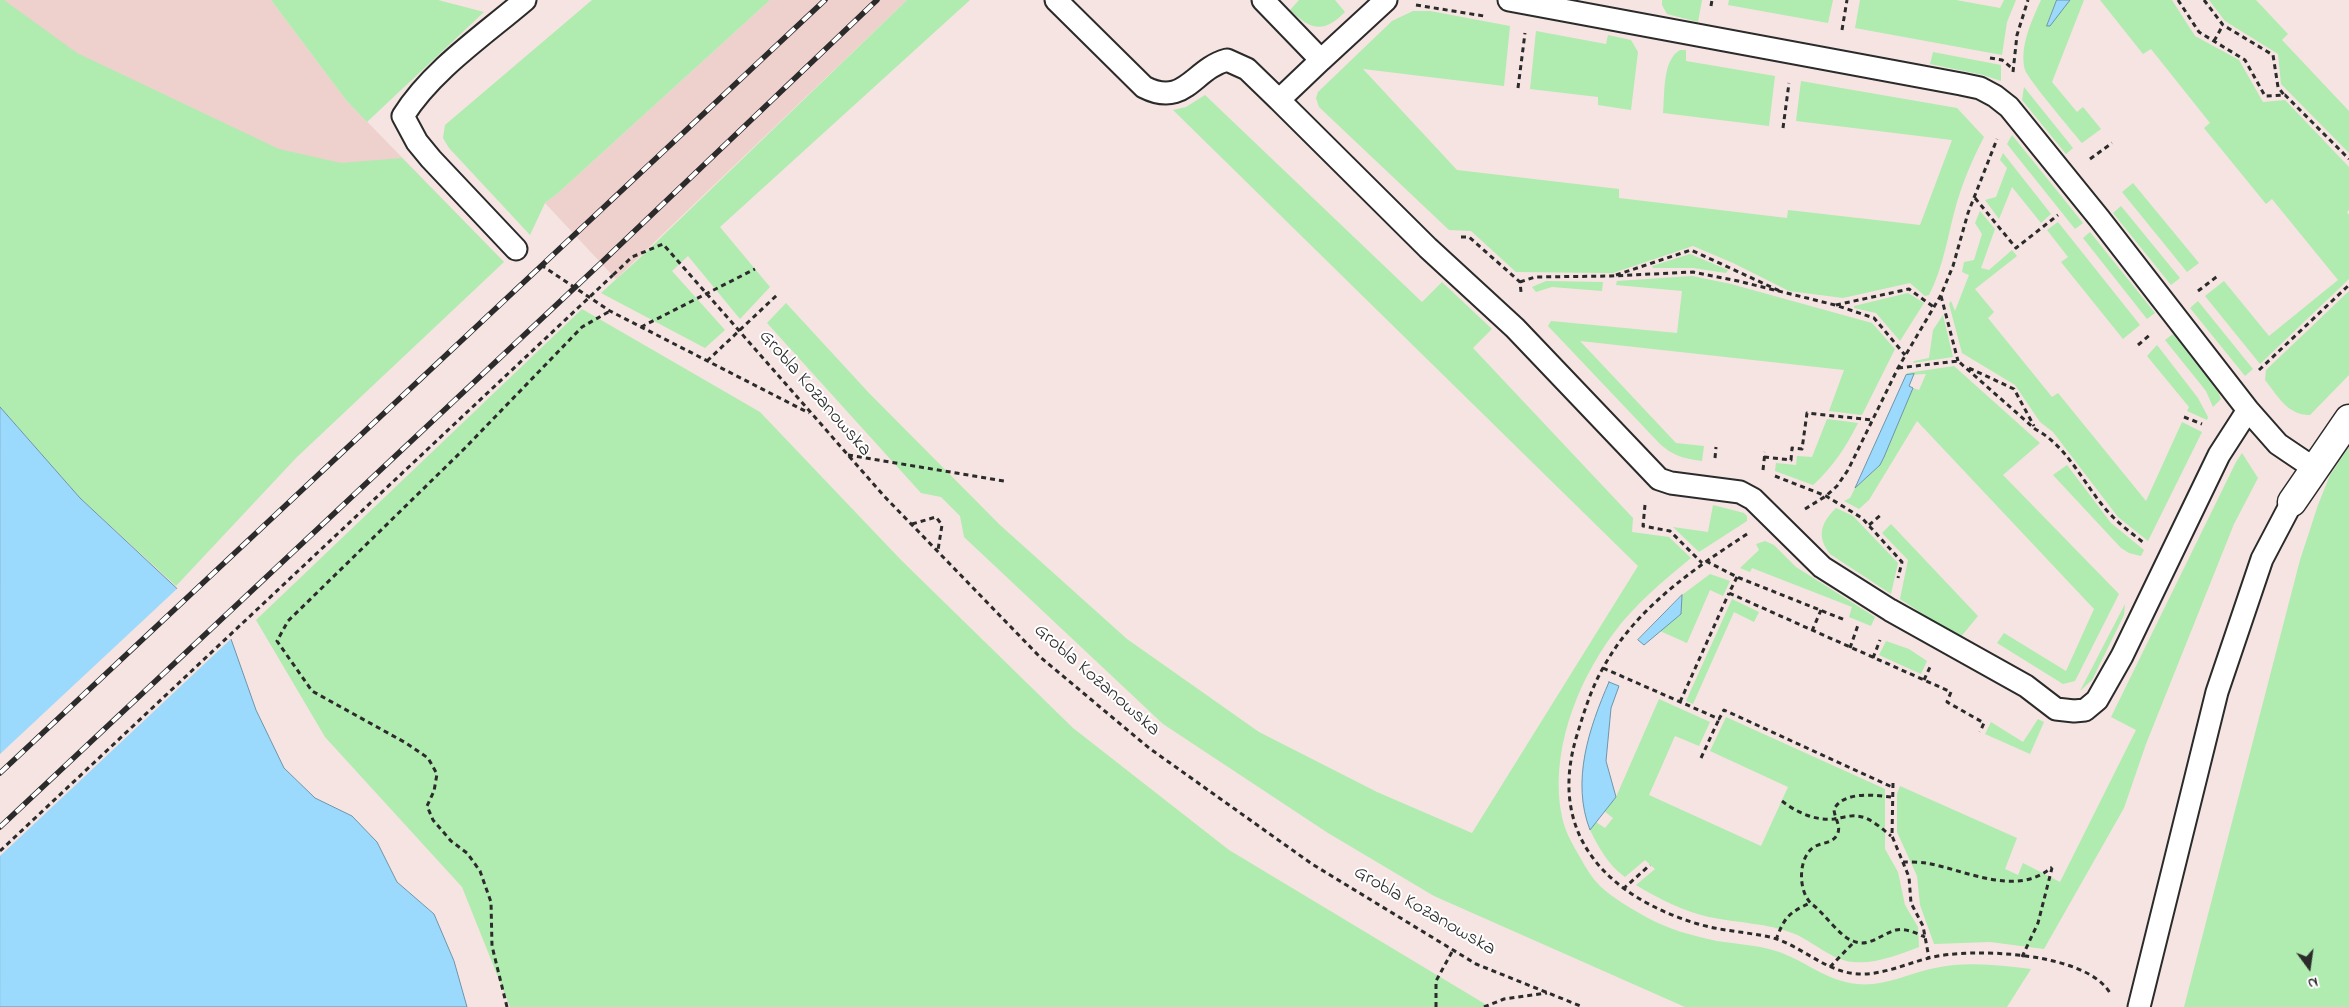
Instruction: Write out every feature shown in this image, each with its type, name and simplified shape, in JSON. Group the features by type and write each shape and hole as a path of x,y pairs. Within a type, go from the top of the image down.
{"street":[{"path":"2292,502 2349,419"}],"lane":[{"path":"516,249 431,159 417,142 403,116 416,96 431,80 525,0"},
{"path":"1056,0 1144,87 1156,93 1180,91 1208,68 1226,60 1247,69 1421,241 1515,328 1659,479 1671,483 1740,492 1753,499 1822,567 1890,610 2026,686 2056,709 2085,710 2097,700 2118,663 2219,455 2248,410"},
{"path":"1263,0 1321,60"},
{"path":"1279,100 1386,0"},
{"path":"1509,0 1961,84 1980,88 1995,96 2009,107 2099,218 2248,410 2278,444 2314,468"},
{"path":"2139,1007 2217,692 2262,559 2292,502"}],"path":[{"path":"1711,6 1712,0"},
{"path":"1842,30 1847,0"},
{"path":"2028,0 2017,35 2009,107 1941,295 1898,368 1848,470 1826,496 1805,510 1750,532 1704,562 1655,604 1632,627 1614,649 1588,701 1572,752 1571,803 1576,827 1593,859 1603,872 1623,889 1664,912 1700,925 1776,940 1830,967 1858,974 1880,972 1929,958 1966,953 1997,953 2075,966 2093,975 2106,986 2112,997"},
{"path":"2178,0 2199,32 2245,60 2265,96 2285,95"},
{"path":"2204,0 2223,25 2273,55 2278,87 2349,160"},
{"path":"1411,6 1431,6 1488,17"},
{"path":"1518,88 1526,24"},
{"path":"2214,41 2223,25"},
{"path":"1783,128 1790,75"},
{"path":"2090,159 2112,143"},
{"path":"1975,198 2016,248 2058,215"},
{"name":"Grobla Kozanowska","path":"0,851 613,275 632,258 663,244 848,455 1039,656 1149,748 1312,864 1476,964 1583,1007"},
{"path":"516,249 610,312 811,414"},
{"path":"1611,276 1691,250 1789,295"},
{"path":"641,327 755,269"},
{"path":"1520,282 1535,277 1693,272 1835,305 1874,318 1905,355"},
{"path":"2198,291 2218,275"},
{"path":"2259,370 2349,284"},
{"path":"1835,305 1909,289 1935,308"},
{"path":"707,361 778,294"},
{"path":"1941,295 1958,361 2035,429 2046,434 2114,518 2150,548"},
{"path":"507,1007 492,946 490,902 480,871 467,853 452,841 433,820 427,806 434,791 437,774 428,758 406,743 312,691 277,641 288,621 465,448 582,327 610,312"},
{"path":"2138,345 2154,332"},
{"path":"1898,368 1958,361"},
{"path":"1963,365 2014,390 2035,429"},
{"path":"1764,457 1791,460 1792,448 1802,449 1807,413 1872,420"},
{"path":"2184,417 2209,427"},
{"path":"1763,471 1765,452"},
{"path":"848,455 1004,481"},
{"path":"1659,479 1646,501 1643,526 1670,530 1704,562 1866,628"},
{"path":"1868,525 1882,514"},
{"path":"912,524 936,518 942,525 938,551"},
{"path":"1680,702 1737,577"},
{"path":"1729,593 1951,692 1947,702 1984,723 1980,732"},
{"path":"1812,631 1821,610"},
{"path":"1850,648 1859,625"},
{"path":"1924,680 1932,661"},
{"path":"1603,668 1719,719"},
{"path":"1701,758 1724,710 1892,787"},
{"path":"1893,783 1892,836 1909,876 1911,903 1923,926 1929,958"},
{"path":"1892,797 1871,794 1845,799 1838,803 1834,809 1838,833 1833,841 1814,847 1807,854 1801,878 1802,888 1810,903 1824,914 1846,938 1854,942 1866,943 1897,930 1908,930 1925,938"},
{"path":"1782,801 1803,813 1817,818 1857,816 1869,819 1892,836"},
{"path":"1903,862 1926,863 1976,876 2011,882 2030,880 2044,874 2052,867 2038,923 2022,957"},
{"path":"1623,889 1650,865"},
{"path":"1776,940 1782,924 1788,915 1810,903"},
{"path":"1830,967 1854,942"},
{"path":"1436,1007 1436,980 1453,950"},
{"path":"1484,1007 1504,999 1548,993"}],"shaded area":[{"path":"0,0 271,0 346,100 504,262 0,407"},
{"path":"770,0 907,0 616,279 545,203"}],"green space":[{"path":"0,0 4,0 77,53 279,149 341,163 402,158 504,262 296,458 176,586 80,498 0,407"},
{"path":"271,0 438,0 484,12 367,122 346,100"},
{"path":"592,0 770,0 545,203 530,235 449,148 443,138 445,125"},
{"path":"907,0 970,0 720,227 770,287 740,319 688,256 672,271 725,330 705,348 601,293 644,254"},
{"path":"1299,0 1335,0 1345,12 1330,24 1317,27 1304,22 1290,10"},
{"path":"1662,0 1702,0 1698,22 1667,14 1662,5"},
{"path":"1729,0 1833,0 1828,23 1728,5"},
{"path":"1860,0 1956,0 2000,8 2004,0 2016,0 2007,22 2002,55 1855,28"},
{"path":"2041,0 2057,0 2047,25 2070,0 2084,0 2052,82 2077,112 2083,107 2101,129 2082,143 2025,70 2025,43 2030,25"},
{"path":"2100,0 2172,0 2195,36 2239,60 2263,102 2285,100 2349,167 2349,210 2347,212 2349,215 2349,279 2260,364 2205,296 2224,281 2269,336 2338,280 2272,199 2266,204 2204,128 2210,123 2151,49 2143,54"},
{"path":"2209,0 2256,0 2288,34 2282,40 2349,111 2349,153 2281,84 2278,54 2225,21"},
{"path":"1413,11 1430,11 1510,26 1504,86 1363,69 1457,170 1619,189 1619,198 1787,218 1788,210 1920,225 1952,140 1796,121 1801,81 1957,108 1984,137 1972,161 1957,202 1942,261 1929,295 1925,296 1910,283 1843,298 1789,291 1733,263 1693,246 1613,273 1516,272 1471,231 1449,230 1319,107 1316,98 1318,92 1392,21"},
{"path":"1536,31 1606,44 1608,35 1631,40 1638,52 1631,110 1598,105 1598,97 1530,89"},
{"path":"1680,50 1686,50 1686,61 1775,76 1769,126 1663,113 1667,69 1674,55"},
{"path":"1933,52 2001,65 2001,81 1983,75 1930,64"},
{"path":"2024,87 2073,148 2066,154 2022,100"},
{"path":"1205,95 1422,302 1442,282 1492,329 1473,348 1633,518 1632,532 1669,537 1691,558 1640,603 1621,623 1588,675 1569,721 1559,769 1562,817 1572,844 1597,883 1622,903 1646,917 1680,932 1717,941 1776,951 1825,975 1846,982 1857,984 1877,983 1925,970 1971,964 2031,969 2007,1007 1685,1007 1434,896 1328,833 1163,724 964,537 960,516 941,497 921,493 767,323 786,303 869,393 1000,525 1127,639 1259,732 1377,792 1472,833 1638,566 1173,110 1186,107"},
{"path":"2012,135 2083,223 2075,229 2007,144"},
{"path":"2003,153 2051,214 2041,223 2012,187 1999,219 1985,200 1996,197 2007,168 2000,160"},
{"path":"2133,183 2199,263 2187,272 2122,192"},
{"path":"2121,206 2180,278 2171,285 2113,213"},
{"path":"1980,211 1995,229 1981,268 1989,270 2012,250 2017,256 1975,289 1994,312 1988,318 2052,397 2058,393 2146,501 2182,422 2202,432 2148,541 2118,517 2053,432 2040,422 2015,385 1962,353 1949,304 1951,301 1955,311 1969,275 1962,272 1964,262 1974,260 1982,234 1975,223"},
{"path":"2058,222 2140,325 2123,339 2061,262 2068,257 2047,230"},
{"path":"2090,232 2155,313 2147,319 2083,238"},
{"path":"1690,254 1728,270 1726,273 1693,268 1653,268 1652,266"},
{"path":"1692,276 1731,284 1872,323 1895,349 1862,415 1829,411 1844,370 1580,341 1676,443 1704,446 1702,461 1684,458 1670,452 1660,444 1548,326 1551,321 1677,333 1682,291 1616,285 1617,281"},
{"path":"1546,281 1603,282 1602,291 1552,287 1536,292 1532,287"},
{"path":"2349,291 2349,375 2310,415 2295,412 2284,404 2265,380 2266,370"},
{"path":"1908,293 1924,303 1900,341 1876,313 1854,308 1854,306"},
{"path":"2198,301 2253,369 2245,376 2190,308"},
{"path":"582,309 760,412 901,560 1073,728 1229,850 1490,1007 510,1007 462,887 325,737 256,620"},
{"path":"1943,315 1953,357 1913,363 1914,361 1929,358 1933,330"},
{"path":"2173,334 2218,392 2221,399 2213,407 2206,391 2165,340"},
{"path":"2157,345 2198,398 2208,417 2207,420 2187,411 2189,407 2147,356"},
{"path":"1954,366 2040,443 2003,475 2119,594 2075,681 2063,684 1997,643 2004,633 2066,671 2094,609 1917,421 1869,500 1859,509 1844,501 1850,498 1855,488 1880,465 1913,388 1919,390 1926,374 1906,375 1907,373"},
{"path":"1827,419 1858,423 1838,456 1813,485 1775,471 1776,463 1796,465 1797,456 1812,457"},
{"path":"2349,447 2349,1007 2184,1007 2300,560 2330,475"},
{"path":"2242,453 2258,478 2234,524 2146,744 2124,808 2044,949 1990,942 1934,944 1920,905 1917,876 1897,832 1897,794 1900,786 2017,838 2005,869 2018,875 2023,863 2060,882 2136,730 2111,717"},
{"path":"2067,465 2111,523 2144,550 2141,556 2129,553 2121,548 2053,475"},
{"path":"1713,505 1744,513 1747,516 1747,521 1699,552 1673,527 1708,532"},
{"path":"1836,508 1853,516 1898,563 1891,594 1830,554 1823,541 1822,530 1827,519"},
{"path":"1891,524 1978,616 1960,638 1900,599 1908,560 1882,533"},
{"path":"1765,541 1774,545 1796,567 1875,617 1871,626 1849,617 1852,607 1752,568 1750,572 1740,568 1759,550 1756,544"},
{"path":"1710,574 1730,581 1723,596 1710,590 1687,643 1660,631 1681,614 1682,595"},
{"path":"1732,599 1759,612 1754,622 1734,612 1693,704 1686,701"},
{"path":"2125,604 2124,615 2092,680 2080,691"},
{"path":"1886,641 1909,649 1927,661 1921,674 1879,655"},
{"path":"1659,699 1710,722 1699,746 1675,736 1649,795 1761,846 1788,787 1710,751 1726,717 1885,789 1885,849 1898,872 1905,905 1918,927 1919,947 1895,956 1870,962 1845,961 1802,937 1784,930 1709,917 1662,900 1636,885 1655,869 1645,860 1625,877 1619,872 1605,856 1590,830 1596,822 1605,828 1613,818 1604,811 1616,797"},
{"path":"2038,719 2044,722 2030,754 1985,734 1991,722 2023,742"}],"water":[{"path":"2057,0 2070,0 2050,26 2047,26"},
{"path":"1914,374 1909,386 1913,388 1880,465 1855,488 1906,375"},
{"path":"0,407 80,498 231,639 256,710 284,768 315,798 352,816 377,842 397,882 434,914 454,961 467,1007 0,1007"},
{"path":"1682,595 1681,614 1644,645 1638,640"},
{"path":"1609,682 1619,686 1611,708 1606,761 1616,797 1590,830 1582,793 1582,774 1589,736"}],"pier":[{"path":"180,586 233,637 0,856 0,754"}],"railway":[{"path":"0,773 825,0"},
{"path":"0,827 601,263 877,0"}]}
